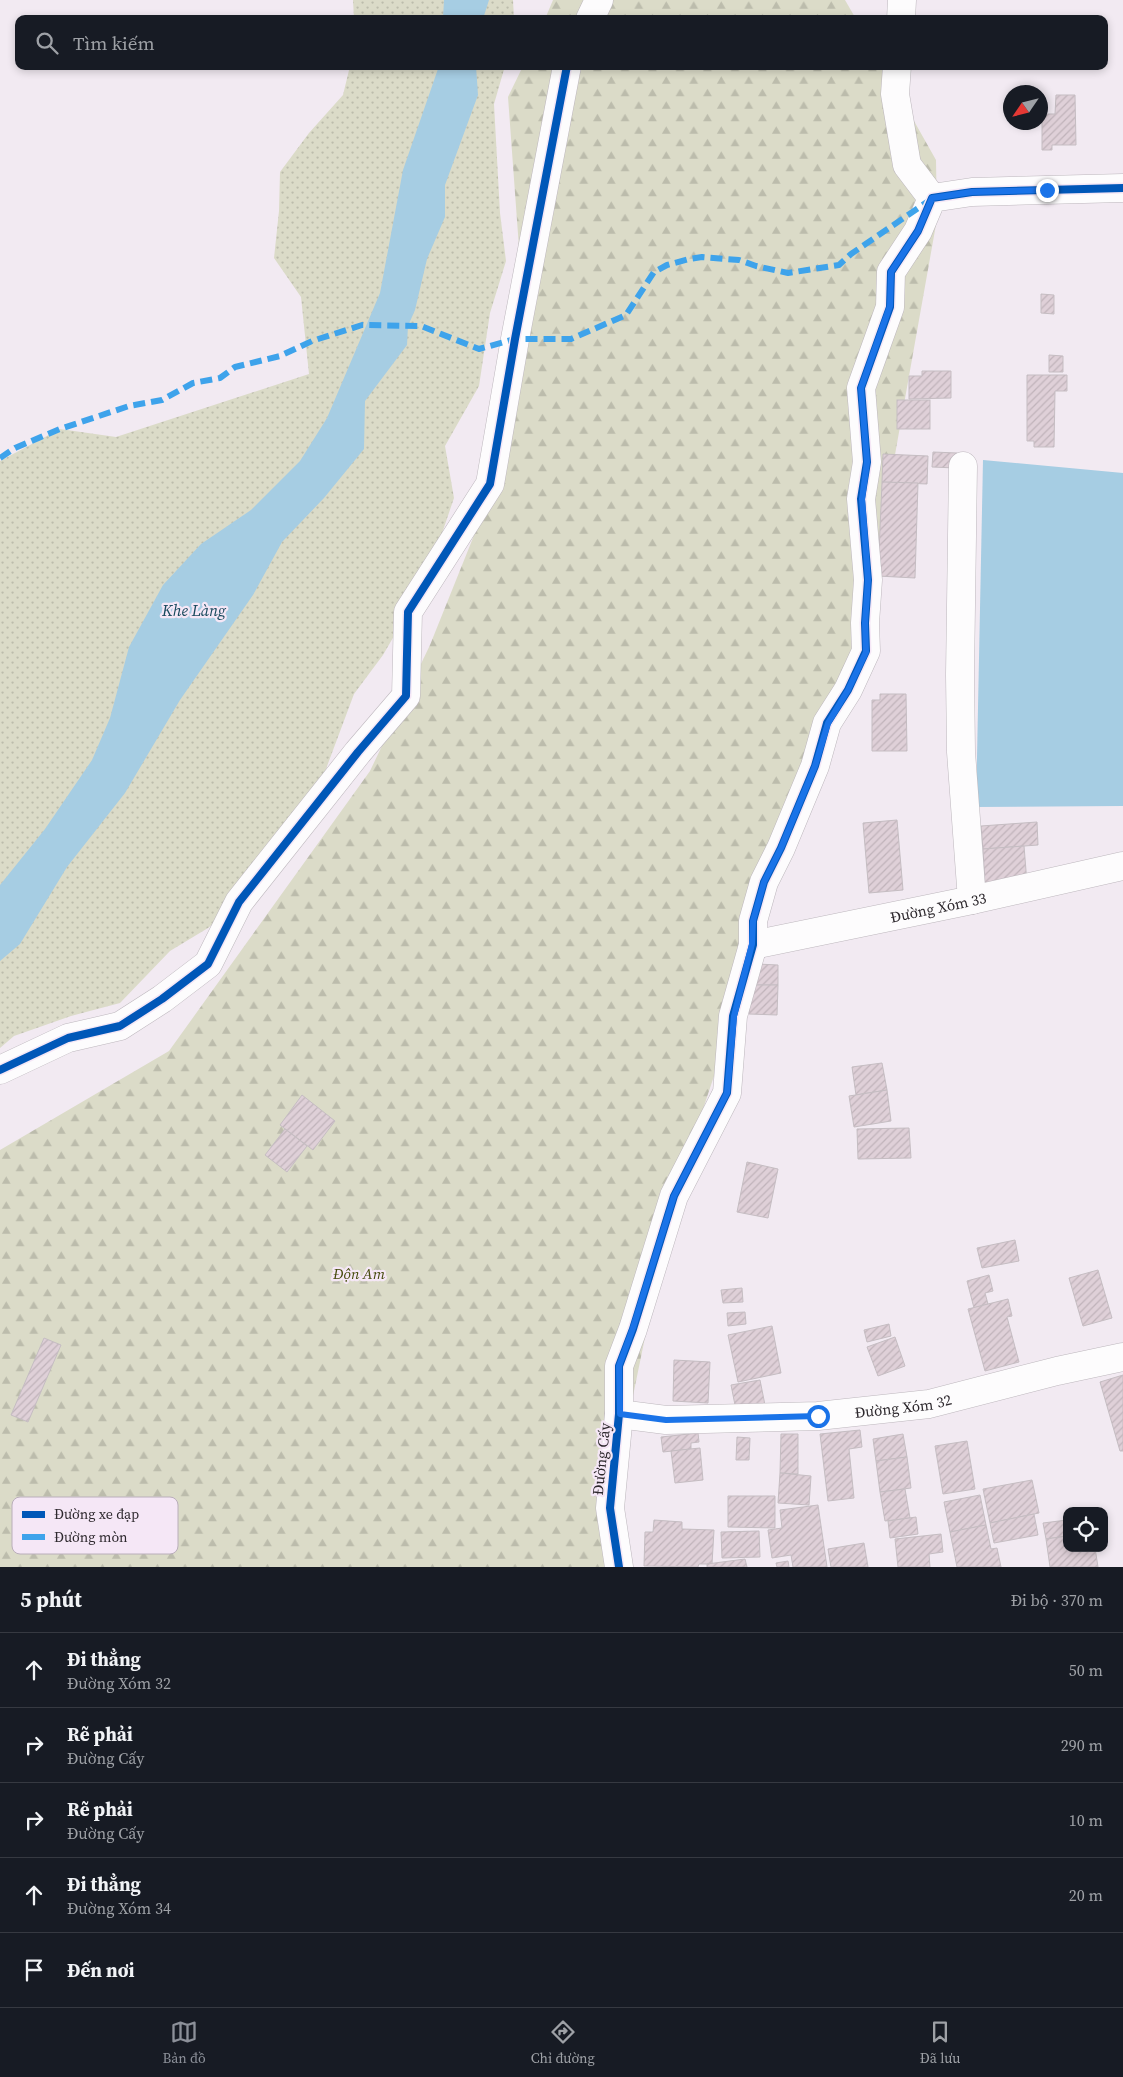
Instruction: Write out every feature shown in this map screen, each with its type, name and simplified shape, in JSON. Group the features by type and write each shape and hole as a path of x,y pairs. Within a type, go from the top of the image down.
{"street":[{"path":"592,15 599,0"},
{"path":"901,15 902,0"},
{"path":"0,1070 68,1038 120,1026 162,999 208,964 240,902 358,752 406,696 408,612 490,484 517,329 566,70"},
{"path":"897,70 895,94 907,165 932,198 972,192 1123,188"},
{"name":"Đường Cấy","path":"620,1567 610,1508 620,1414 619,1366 633,1328 674,1196 727,1093 734,1016 752,944 753,921 764,882 781,848 815,766 828,723 848,690 866,652 865,623 868,580 862,499 867,462 861,388 890,306 891,272 918,231 932,198"},
{"path":"963,466 960,675 962,752 972,900"},
{"name":"Đường Xóm 33","path":"752,944 972,900 1123,866"},
{"name":"Đường Xóm 32","path":"620,1414 666,1420 791,1417 818,1416 929,1404 1058,1371 1123,1357"}],"green space":[{"path":"353,0 513,0 514,15 354,15"},
{"path":"553,0 845,0 854,15 547,15"},
{"path":"349,70 504,70 494,104 500,213 506,261 490,313 479,386 445,446 454,498 437,548 408,612 383,655 354,694 314,801 239,902 208,928 170,951 120,1003 71,1016 14,1036 0,1048 0,461 60,429 116,437 309,374 301,297 274,258 279,211 280,172 309,133 343,95"},
{"name":"Độn Am","path":"521,70 885,70 936,160 937,219 865,623 674,1196 610,1508 627,1567 0,1567 0,1150 169,1051 370,771 430,645 487,503 521,275 508,97"}],"water":[{"path":"444,0 489,0 484,15 443,15"},
{"name":"Khe Làng","path":"438,70 476,70 478,95 445,185 445,217 427,259 415,310 408,326 407,345 365,401 364,449 324,498 282,542 253,595 180,700 125,793 67,867 20,944 0,961 0,885 45,829 92,760 110,718 129,647 163,585 201,544 251,510 300,461 327,418 380,293 403,170"},
{"path":"983,460 1123,473 1123,806 976,807"}],"building":[{"path":"1056,95 1075,95 1076,145 1052,145 1052,150 1042,150 1042,130 1048,130 1048,114 1055,114"},
{"path":"1041,294 1054,295 1054,314 1041,313"},
{"path":"1049,355 1063,356 1063,372 1049,372"},
{"path":"922,371 951,371 951,398 909,399 909,376 922,376"},
{"path":"1027,375 1067,375 1067,391 1055,391 1054,447 1034,447 1034,441 1027,441"},
{"path":"897,400 930,400 930,429 897,429"},
{"path":"933,452 957,453 956,468 932,467"},
{"path":"883,454 928,456 927,484 882,482"},
{"path":"882,482 918,483 915,578 878,576"},
{"path":"880,694 906,694 907,751 872,751 872,700 880,700"},
{"path":"897,820 903,890 869,893 863,823"},
{"path":"1037,822 1038,845 983,849 981,826"},
{"path":"1024,846 1027,883 985,886 983,849"},
{"path":"757,964 778,965 778,985 756,985"},
{"path":"750,985 778,985 777,1015 749,1014"},
{"path":"882,1063 887,1090 856,1095 852,1067"},
{"path":"887,1090 891,1121 854,1127 849,1096"},
{"path":"302,1095 335,1121 313,1150 280,1125"},
{"path":"909,1128 911,1158 858,1159 857,1129"},
{"path":"285,1129 307,1146 287,1172 265,1155"},
{"path":"747,1162 778,1169 768,1218 737,1212"},
{"path":"1015,1240 1019,1261 982,1268 977,1248"},
{"path":"1098,1270 1112,1318 1083,1326 1069,1278"},
{"path":"989,1275 993,1291 985,1293 988,1304 974,1308 967,1281"},
{"path":"742,1288 743,1302 723,1303 721,1290"},
{"path":"1008,1299 1012,1316 1007,1317 1019,1362 985,1371 968,1309"},
{"path":"745,1312 746,1324 728,1326 727,1313"},
{"path":"889,1324 891,1336 867,1342 864,1330"},
{"path":"772,1326 781,1373 738,1382 728,1335"},
{"path":"895,1337 905,1366 878,1376 867,1347"},
{"path":"44,1338 61,1345 28,1422 11,1415"},
{"path":"674,1360 710,1362 708,1403 673,1401"},
{"path":"1123,1375 1123,1451 1120,1451 1100,1382"},
{"path":"760,1380 766,1410 737,1415 731,1385"},
{"path":"860,1430 862,1447 849,1449 854,1498 828,1501 820,1434"},
{"path":"698,1433 699,1442 691,1443 691,1449 663,1452 661,1437"},
{"path":"781,1434 798,1434 798,1474 780,1473"},
{"path":"903,1434 907,1457 876,1461 873,1439"},
{"path":"737,1437 750,1438 749,1460 736,1460"},
{"path":"967,1441 975,1489 943,1494 935,1446"},
{"path":"700,1448 703,1480 675,1483 671,1451"},
{"path":"907,1457 911,1488 880,1492 876,1461"},
{"path":"780,1473 811,1476 809,1505 778,1503"},
{"path":"1032,1480 1039,1513 990,1523 983,1489"},
{"path":"905,1489 910,1518 885,1521 880,1492"},
{"path":"980,1495 986,1525 950,1532 944,1502"},
{"path":"728,1496 775,1496 775,1528 728,1527"},
{"path":"818,1505 827,1567 793,1567 791,1555 772,1558 768,1530 782,1528 780,1510"},
{"path":"1034,1514 1038,1535 994,1543 990,1523"},
{"path":"916,1517 918,1534 890,1538 888,1521"},
{"path":"654,1520 682,1522 682,1529 714,1530 712,1564 699,1564 698,1567 644,1566 645,1532 653,1532"},
{"path":"1063,1520 1063,1537 1046,1539 1043,1523"},
{"path":"986,1525 991,1549 997,1548 1001,1567 957,1567 950,1532"},
{"path":"759,1531 760,1557 722,1558 721,1532"},
{"path":"941,1534 943,1552 929,1554 930,1567 898,1567 895,1539"},
{"path":"1063,1537 1063,1552 1096,1552 1098,1567 1050,1567 1046,1539"},
{"path":"864,1543 868,1567 831,1567 828,1549"},
{"path":"745,1559 747,1567 707,1567 707,1564"},
{"path":"788,1561 789,1567 777,1567 776,1563"}],"marked path":[{"path":"0,458 15,448 60,429 129,406 162,400 193,383 220,378 235,367 280,356 312,341 362,325 421,326 479,349 515,339 571,339 626,315 654,272 667,265 702,257 739,260 788,273 839,265 851,254 930,200"}],"cycle path":[{"path":"0,1070 68,1038 120,1026 162,999 208,964 239,902 358,752 406,696 408,612 490,484 515,339 566,70"},
{"path":"619,1567 610,1508 619,1414 619,1366 633,1329 674,1196 727,1093 733,1016 753,945 753,921 764,882 781,848 815,766 827,723 848,690 866,651 865,623 868,580 861,499 867,462 861,388 890,307 891,272 918,231 932,198 972,192 1123,188"}],"route":[{"path":"818,1416 666,1420 620,1414 619,1366 662,1239 674,1196 688,1174 727,1093 734,1016 752,944 753,921 764,882 781,848 815,766 828,723 848,690 866,652 865,623 868,580 862,499 867,462 861,388 890,306 891,272 918,231 932,198 972,192 1047,190"}]}
